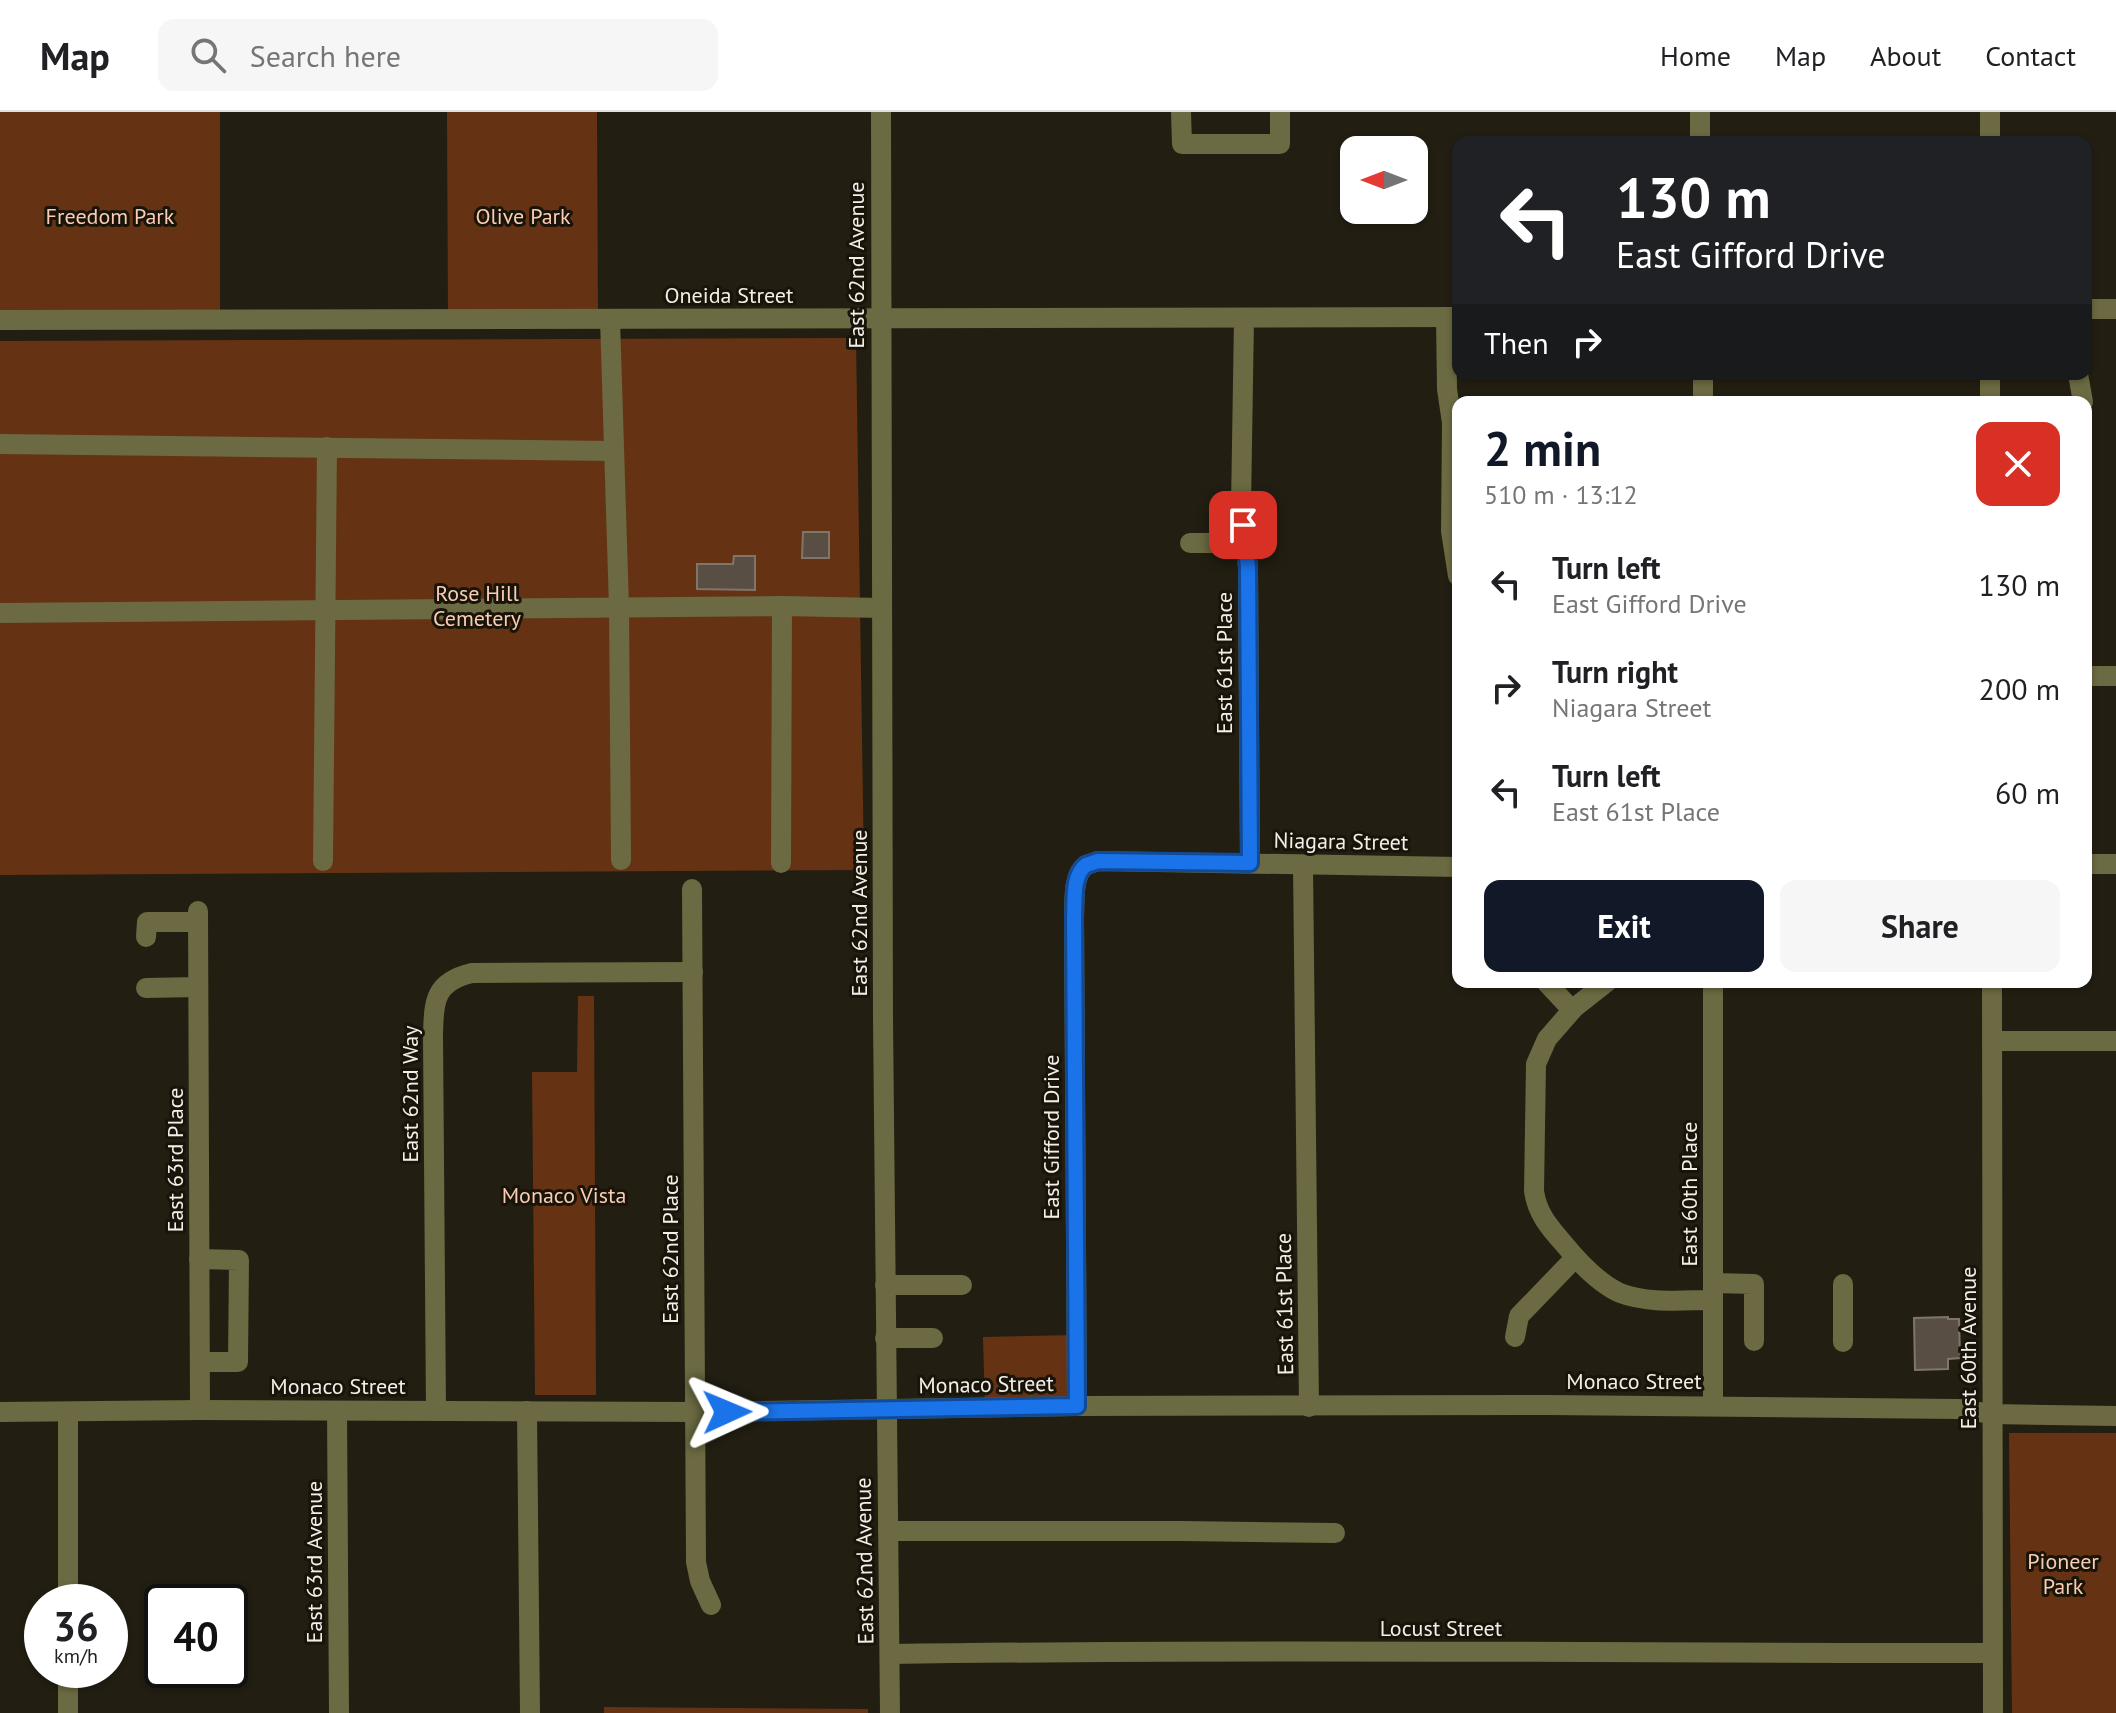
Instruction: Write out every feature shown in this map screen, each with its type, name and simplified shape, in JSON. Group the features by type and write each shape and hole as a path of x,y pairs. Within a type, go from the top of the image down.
{"street":[{"name":"East 62nd Avenue","path":"881,112 885,1410 890,1713"},
{"path":"1181,112 1182,144 1280,144 1280,112"},
{"path":"1700,112 1700,136"},
{"path":"1990,112 1990,136"},
{"path":"2092,309 2116,309"},
{"name":"Oneida Street","path":"0,320 1452,317"},
{"path":"1452,317 1447,389 1452,423 1452,537"},
{"name":"East 61st Place","path":"1244,318 1241,507 1248,567 1250,863"},
{"path":"610,319 619,607 621,860"},
{"path":"0,444 614,451"},
{"path":"323,861 327,447"},
{"path":"1190,543 1245,543"},
{"path":"0,613 782,606 882,608"},
{"path":"781,863 782,606"},
{"path":"2092,676 2116,676"},
{"name":"Niagara Street","path":"1082,869 1098,861 1452,867"},
{"path":"2092,864 2116,864"},
{"name":"East 61st Place","path":"1303,865 1309,1407"},
{"name":"East Gifford Drive","path":"1077,1406 1074,917 1076,885 1082,869"},
{"name":"East 62nd Place","path":"692,889 696,1562 700,1581 711,1605"},
{"name":"East 63rd Place","path":"146,937 147,922 198,916 200,1410"},
{"name":"East 62nd Way","path":"436,1410 433,1035 438,994 451,980 472,973 693,972"},
{"path":"146,988 198,987"},
{"path":"1552,988 1572,1010"},
{"path":"1600,988 1572,1010 1547,1039 1536,1064 1536,1206 1582,1266 1619,1292 1652,1300 1754,1284 1754,1341"},
{"name":"East 60th Place","path":"1713,988 1713,1406"},
{"name":"East 60th Avenue","path":"1992,988 1993,1713"},
{"path":"1992,1041 2116,1041"},
{"path":"1515,1337 1519,1316 1575,1258"},
{"path":"199,1259 239,1260 238,1362 200,1362"},
{"path":"1843,1284 1843,1342"},
{"path":"885,1285 962,1285"},
{"path":"885,1338 933,1338"},
{"name":"Monaco Street","path":"0,1412 695,1412 1077,1406 1713,1406 1958,1409 1993,1414 2116,1416"},
{"name":"East 63rd Avenue","path":"337,1411 339,1713"},
{"path":"527,1411 530,1713"},
{"path":"68,1412 68,1584"},
{"path":"888,1531 1335,1533"},
{"name":"Locust Street","path":"890,1654 1284,1651 1992,1653"},
{"path":"68,1688 68,1713"}],"green space":[{"name":"Freedom Park","path":"0,112 220,112 220,321 0,320"},
{"name":"Olive Park","path":"447,112 597,112 598,320 448,320"},
{"name":"Rose Hill Cemetery","path":"856,338 864,870 0,875 0,341"},
{"name":"Monaco Vista","path":"578,996 594,996 596,1395 535,1395 532,1072 577,1072"},
{"path":"1076,1335 1077,1406 985,1408 983,1337"},
{"name":"Pioneer Park","path":"2009,1433 2116,1433 2116,1713 2012,1713"},
{"path":"604,1707 868,1709 868,1713 604,1713"}],"building":[{"path":"803,532 829,532 829,558 802,558"},
{"path":"734,556 755,556 755,590 697,589 697,564 733,564"},
{"path":"1914,1318 1959,1319 1960,1358 1948,1359 1948,1369 1915,1370"}],"route":[{"path":"727,1412 1077,1406 1076,885 1086,865 1098,861 1250,863 1248,567 1243,525"}]}
